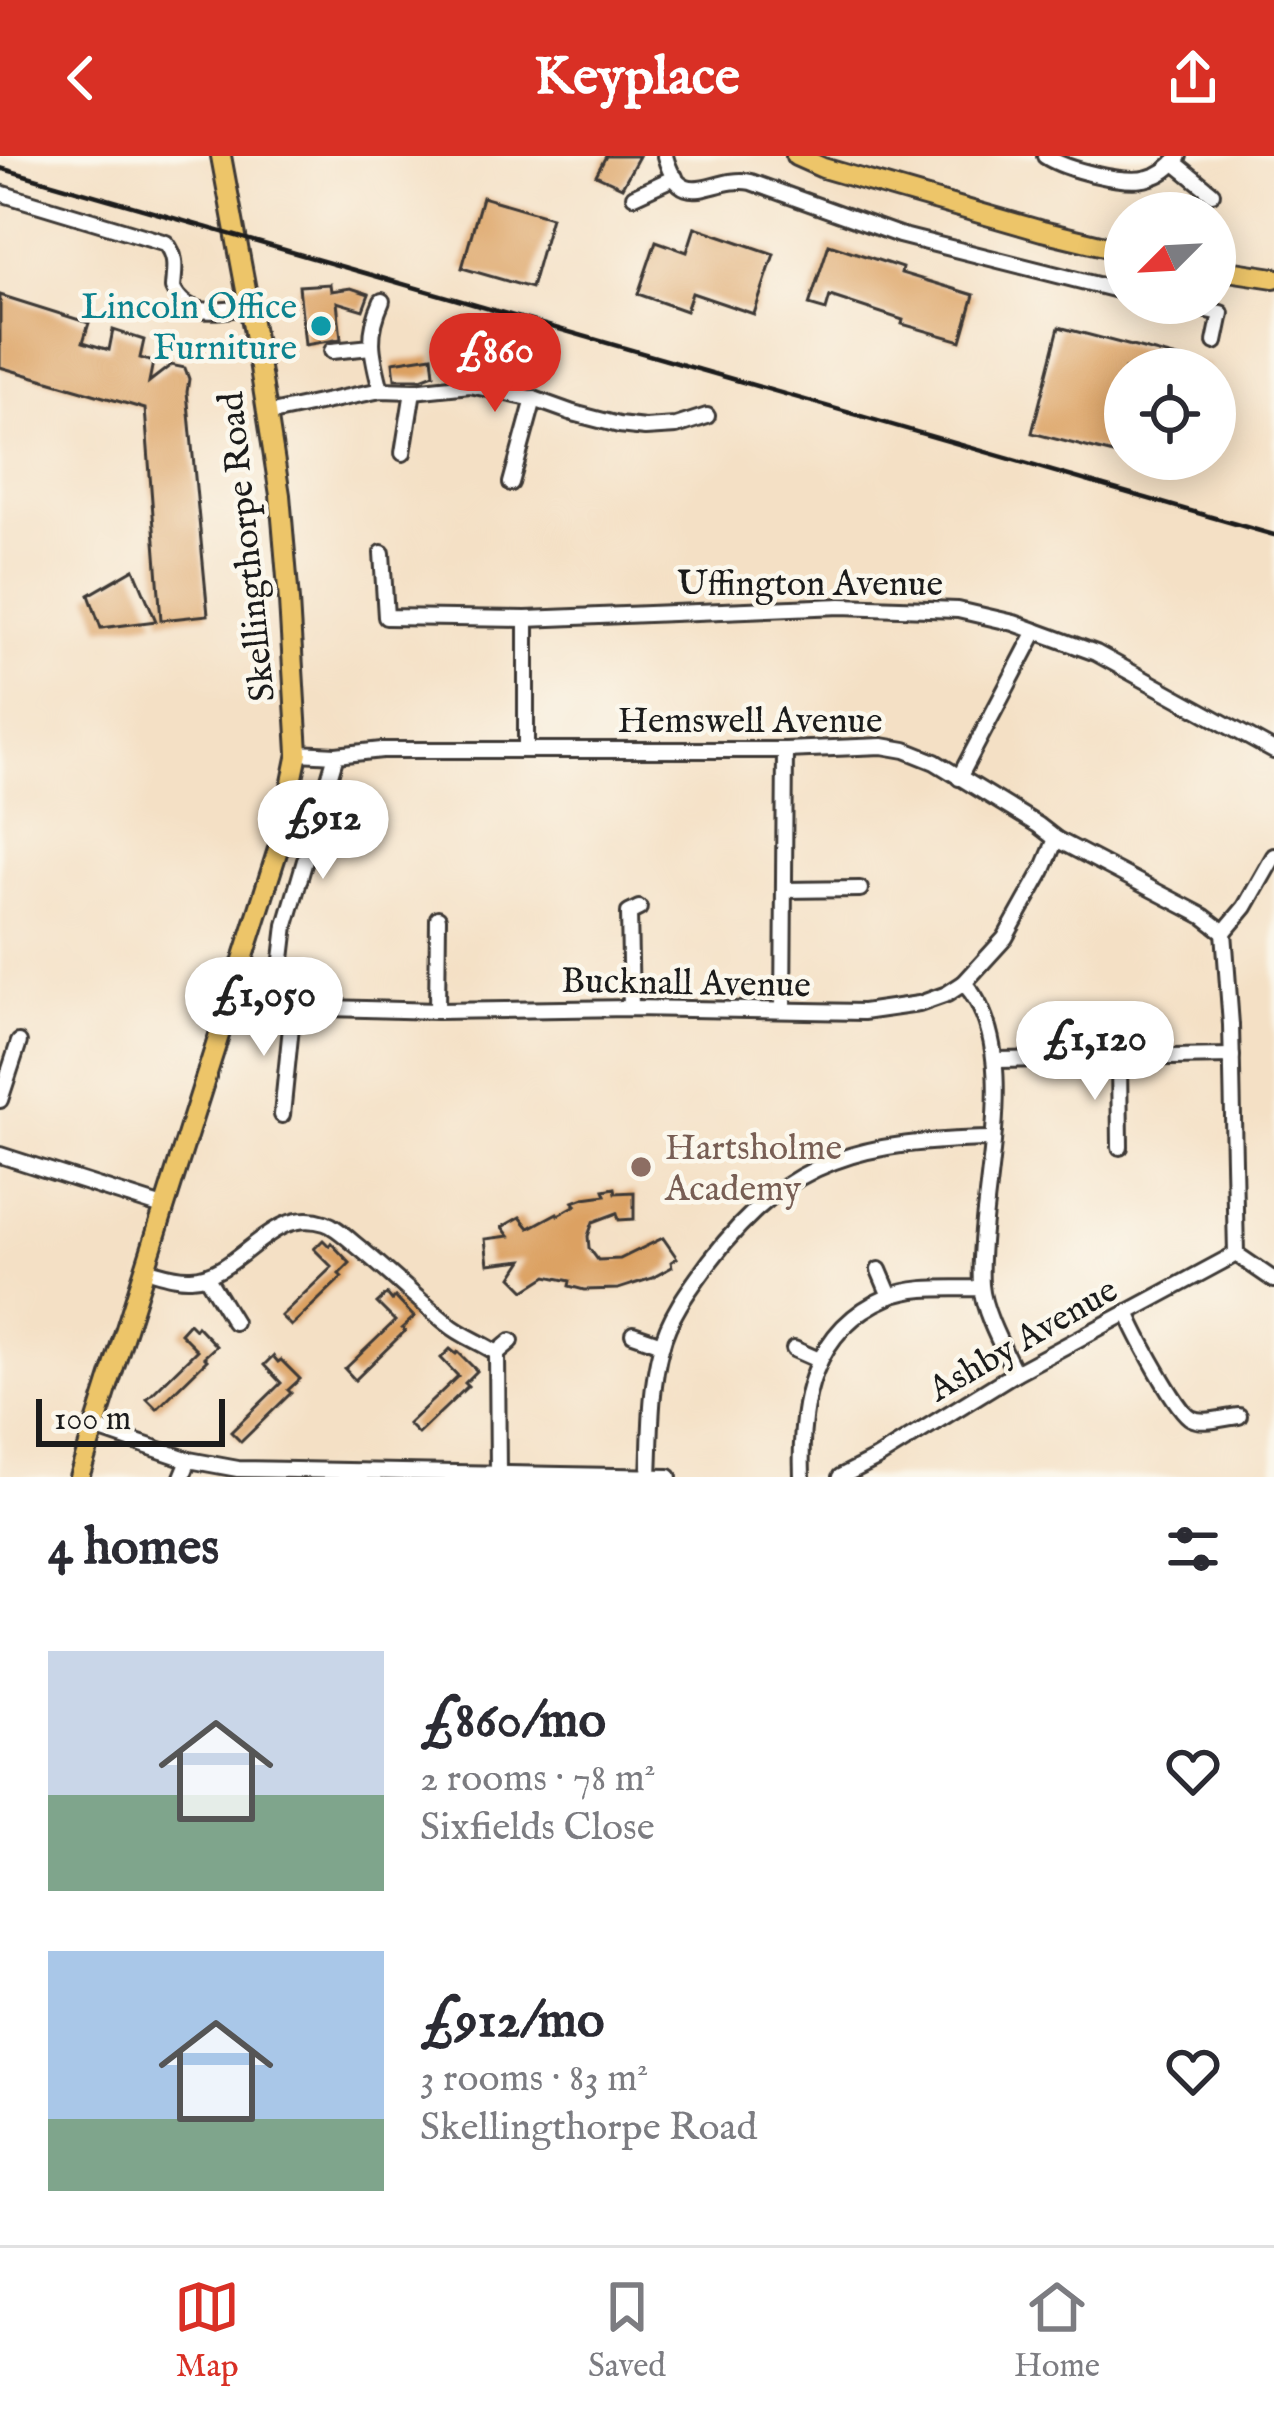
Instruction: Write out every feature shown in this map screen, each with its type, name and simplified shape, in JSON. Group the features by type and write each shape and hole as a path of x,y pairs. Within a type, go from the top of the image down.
{"main road":[{"name":"Skellingthorpe Road","path":"79,1477 279,847 298,753 280,495 221,156"},
{"path":"796,156 1104,246"},
{"path":"1236,272 1274,278"}],"street":[{"path":"665,156 675,177 688,189 702,191 730,180 751,182 899,235 1104,287"},
{"path":"1045,156 1071,170 1135,180 1148,178 1177,159 1211,192"},
{"path":"634,196 675,177"},
{"path":"0,194 166,243 176,267 172,288 185,305 212,314 250,307"},
{"path":"381,390 370,347 372,323 382,301"},
{"path":"1215,342 1221,324"},
{"path":"332,351 370,347"},
{"path":"267,414 381,390 470,385 645,428 676,426 707,416"},
{"path":"403,453 413,391"},
{"path":"511,483 534,399"},
{"name":"Uffington Avenue","path":"382,553 386,617 526,619 766,607 888,607 958,610 1015,622 1096,653 1274,752"},
{"path":"526,619 526,749"},
{"path":"959,778 1036,631"},
{"name":"Hemswell Avenue","path":"298,753 881,746 905,750 935,762 1056,839 1203,916 1224,932"},
{"path":"783,1009 785,750"},
{"path":"282,1115 286,925 335,755"},
{"name":"Bucknall Avenue","path":"233,990 285,1005 437,1011 863,1012 920,1004 964,983 1005,938 1056,839"},
{"path":"1274,856 1245,907 1224,932 1236,1254 1274,1280"},
{"path":"784,890 860,889"},
{"path":"437,1011 433,913 452,907"},
{"path":"628,909 631,1008"},
{"path":"964,983 987,1020 995,1060 981,1288 1015,1373"},
{"path":"0,1100 19,1042"},
{"path":"995,1060 1232,1056"},
{"path":"1119,1058 1120,1147"},
{"path":"649,1476 662,1344 683,1298 744,1220 808,1170 863,1150 991,1138"},
{"path":"0,1155 166,1208"},
{"path":"146,1269 179,1277 206,1276 279,1227 323,1222 452,1328 497,1353"},
{"name":"Ashby Avenue","path":"840,1477 1015,1373 1236,1254"},
{"path":"879,1270 890,1296"},
{"path":"206,1276 234,1322"},
{"path":"802,1477 802,1425 811,1378 833,1339 890,1296 939,1288 981,1288"},
{"path":"1126,1312 1186,1416 1196,1421 1239,1416"},
{"path":"634,1334 662,1344"},
{"path":"498,1473 497,1353 511,1341"},
{"path":"794,1349 819,1360"},
{"path":"95,1428 189,1460 238,1469 669,1477"},
{"path":"182,1477 189,1460"}],"building":[{"path":"606,156 639,156 622,187 596,175"},
{"path":"482,197 551,217 531,288 462,268"},
{"path":"695,227 774,254 754,314 692,293 686,311 638,294 656,241 687,252"},
{"path":"829,244 974,295 961,341 830,296 826,310 809,305"},
{"name":"Lincoln Office Furniture","path":"330,284 331,291 351,288 369,294 363,310 337,302 341,339 305,345 299,286"},
{"path":"0,295 89,323 83,342 109,350 113,330 144,340 140,358 153,362 149,382 171,365 185,368 208,615 161,620 145,409 0,367"},
{"path":"1059,327 1139,348 1104,348 1104,452 1032,433"},
{"path":"432,356 434,374 395,379 393,362"},
{"path":"134,569 156,621 101,628 89,595"},
{"path":"615,1188 616,1193 634,1192 634,1219 619,1220 617,1213 593,1222 589,1248 598,1260 620,1259 663,1238 677,1258 672,1267 618,1289 584,1290 547,1276 525,1290 512,1277 523,1260 488,1264 485,1239 509,1236 502,1227 520,1217 529,1228 576,1205 573,1202 606,1195 604,1190"},
{"path":"323,1240 350,1263 339,1274 342,1277 291,1326 281,1316 332,1267 314,1249"},
{"path":"387,1294 414,1317 355,1380 345,1369 395,1321 377,1303"},
{"path":"189,1323 216,1346 157,1409 147,1399 197,1350 180,1333"},
{"path":"450,1349 477,1371 465,1383 468,1386 418,1434 408,1424 458,1376 441,1358"},
{"path":"273,1356 300,1379 241,1442 231,1432 281,1383 264,1365"}],"railway":[{"path":"0,168 1274,535"}],"place":[{"name":"Lincoln Office Furniture","path":"321,326"},
{"name":"Hartsholme Academy","path":"641,1167"}]}
